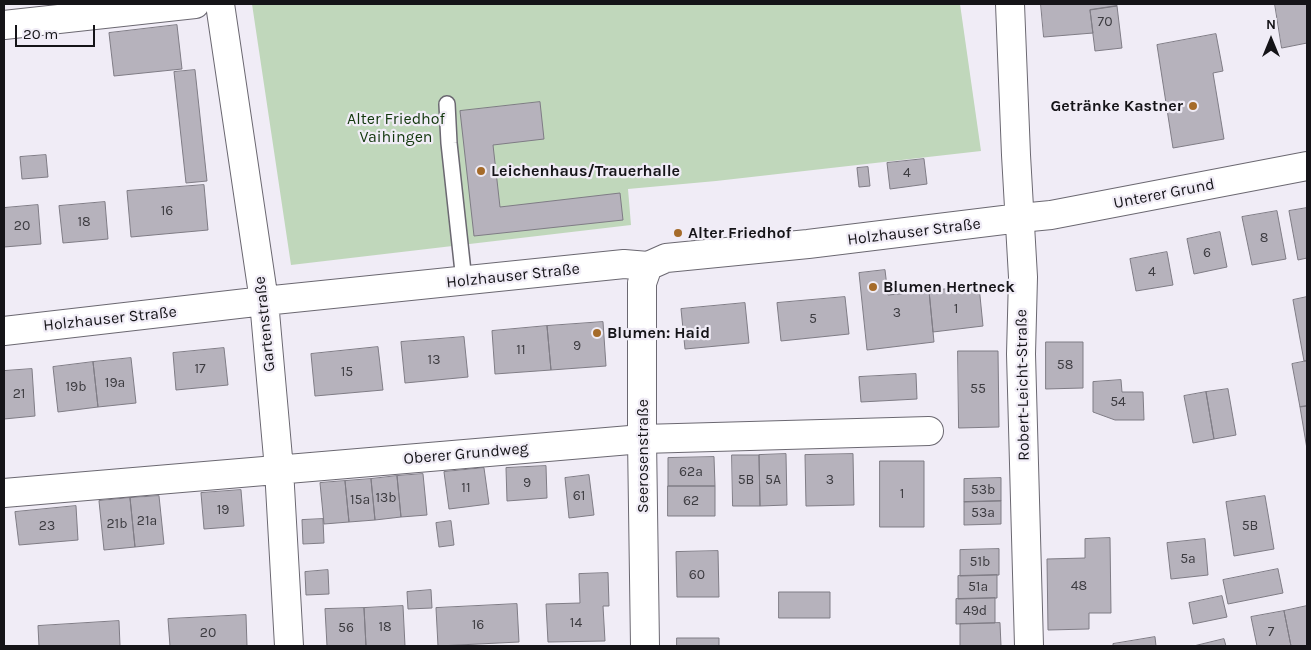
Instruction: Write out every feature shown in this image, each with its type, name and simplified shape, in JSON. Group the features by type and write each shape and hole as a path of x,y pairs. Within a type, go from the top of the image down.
{"street":[{"path":"4,25 195,4"},
{"name":"Gartenstraße","path":"220,4 264,302 279,469 289,646"},
{"name":"Robert-Leicht-Straße","path":"1010,4 1023,276 1021,354 1029,646"},
{"name":"Unterer Grund","path":"1020,218 1051,215 1307,166"},
{"name":"Holzhauser Straße","path":"4,331 464,280 624,264 648,266 666,258 799,245 1020,218"},
{"name":"Seerosenstraße","path":"644,646 642,283 648,266"},
{"name":"Oberer Grundweg","path":"4,493 642,438 929,430"}],"lane":[{"path":"447,104 448,143 464,280"}],"green space":[{"name":"Alter Friedhof Vaihingen","path":"252,4 960,4 981,151 628,189 631,225 291,265"}],"building":[{"path":"1041,4 1116,4 1117,6 1090,10 1093,33 1044,37"},
{"path":"1275,4 1307,4 1307,43 1282,48"},
{"path":"1117,6 1122,48 1095,51 1090,10"},
{"path":"177,25 182,69 114,76 109,33"},
{"name":"Getränke Kastner","path":"1216,34 1223,71 1213,73 1224,139 1173,148 1157,45"},
{"path":"195,70 207,181 186,183 174,72"},
{"name":"Leichenhaus/Trauerhalle","path":"540,102 544,139 493,145 500,207 620,193 623,220 474,236 460,111"},
{"path":"46,155 48,177 22,179 20,157"},
{"path":"924,159 927,184 890,189 887,163"},
{"path":"868,167 870,186 859,187 857,168"},
{"path":"204,185 208,230 131,237 127,191"},
{"path":"105,202 108,239 63,243 59,206"},
{"path":"38,205 41,244 4,247 4,208"},
{"path":"1307,208 1307,258 1298,260 1289,211"},
{"path":"1277,211 1286,259 1252,265 1242,217"},
{"path":"1220,232 1227,267 1194,274 1187,239"},
{"path":"1167,252 1173,285 1136,291 1130,259"},
{"path":"885,270 888,295 929,291 934,342 867,350 859,273"},
{"path":"979,286 983,326 933,332 929,291"},
{"path":"845,297 849,334 781,341 777,303"},
{"path":"1307,297 1307,361 1304,361 1293,300"},
{"path":"745,303 749,343 685,349 681,309"},
{"path":"603,322 606,366 551,370 547,326"},
{"path":"547,326 551,370 495,374 492,331"},
{"path":"464,337 468,377 405,383 401,342"},
{"path":"1046,342 1083,342 1083,388 1046,389"},
{"path":"378,347 383,390 315,396 311,354"},
{"path":"224,348 228,385 176,390 173,353"},
{"path":"958,351 998,351 999,427 959,428"},
{"path":"131,358 136,403 98,407 93,362"},
{"path":"1307,361 1307,406 1300,407 1292,364"},
{"path":"93,362 98,407 58,412 53,367"},
{"path":"32,369 35,416 4,419 4,371"},
{"path":"916,374 917,399 861,402 859,377"},
{"path":"1121,380 1122,392 1143,392 1144,420 1115,420 1093,412 1093,382"},
{"path":"1228,389 1236,435 1214,439 1206,392"},
{"path":"1206,392 1214,439 1193,443 1184,396"},
{"path":"1307,406 1307,449 1300,407"},
{"path":"786,454 787,505 760,506 759,455"},
{"path":"853,454 854,505 806,506 805,455"},
{"path":"732,455 759,455 760,506 733,506"},
{"path":"714,457 715,486 668,486 668,458"},
{"path":"880,461 924,461 924,527 880,527"},
{"path":"546,466 547,498 507,501 506,468"},
{"path":"484,468 489,504 449,509 444,472"},
{"path":"423,474 427,515 401,517 397,476"},
{"path":"589,475 594,515 569,518 565,478"},
{"path":"397,476 401,517 375,520 371,479"},
{"path":"1001,478 1001,501 964,502 964,479"},
{"path":"371,479 375,520 349,522 345,481"},
{"path":"345,481 349,522 324,524 320,483"},
{"path":"668,486 715,486 715,516 668,516"},
{"path":"241,490 244,526 204,529 201,493"},
{"path":"159,496 164,544 135,547 130,498"},
{"path":"1265,496 1274,549 1234,556 1226,502"},
{"path":"130,498 135,547 104,550 99,501"},
{"path":"1001,501 1001,524 964,525 964,502"},
{"path":"76,506 78,540 19,545 15,512"},
{"path":"323,519 324,543 303,544 302,520"},
{"path":"451,521 454,545 439,547 436,523"},
{"path":"1110,538 1111,613 1089,613 1089,629 1048,630 1047,559 1085,558 1085,539"},
{"path":"1205,539 1208,575 1171,579 1167,543"},
{"path":"999,549 999,575 960,576 960,550"},
{"path":"718,551 719,597 677,597 676,552"},
{"path":"1278,569 1283,593 1228,604 1223,580"},
{"path":"328,570 329,594 306,595 305,572"},
{"path":"608,573 609,606 603,606 605,641 548,642 546,604 580,603 579,574"},
{"path":"997,575 997,598 958,599 958,576"},
{"path":"431,590 432,608 408,609 407,592"},
{"path":"779,592 830,592 830,618 779,618"},
{"path":"1222,596 1227,617 1193,624 1189,603"},
{"path":"995,598 995,623 956,624 956,599"},
{"path":"517,604 519,642 438,646 436,608"},
{"path":"403,606 405,646 366,646 364,608"},
{"path":"1307,606 1307,646 1291,646 1284,611"},
{"path":"364,608 366,646 327,646 325,609"},
{"path":"1284,611 1291,646 1257,646 1251,617"},
{"path":"246,615 247,646 170,646 168,619"},
{"path":"119,621 120,646 39,646 38,626"},
{"path":"1000,623 1001,646 960,646 960,624"},
{"path":"1155,637 1156,646 1113,646 1113,644"},
{"path":"677,638 719,638 719,646 677,646"},
{"path":"1224,639 1226,646 1194,646"}],"place":[{"name":"Getränke Kastner","path":"1193,106"},
{"name":"Leichenhaus/Trauerhalle","path":"481,171"},
{"name":"Alter Friedhof","path":"678,233"},
{"name":"Blumen Hertneck","path":"873,287"},
{"name":"Blumen: Haid","path":"597,333"}]}
